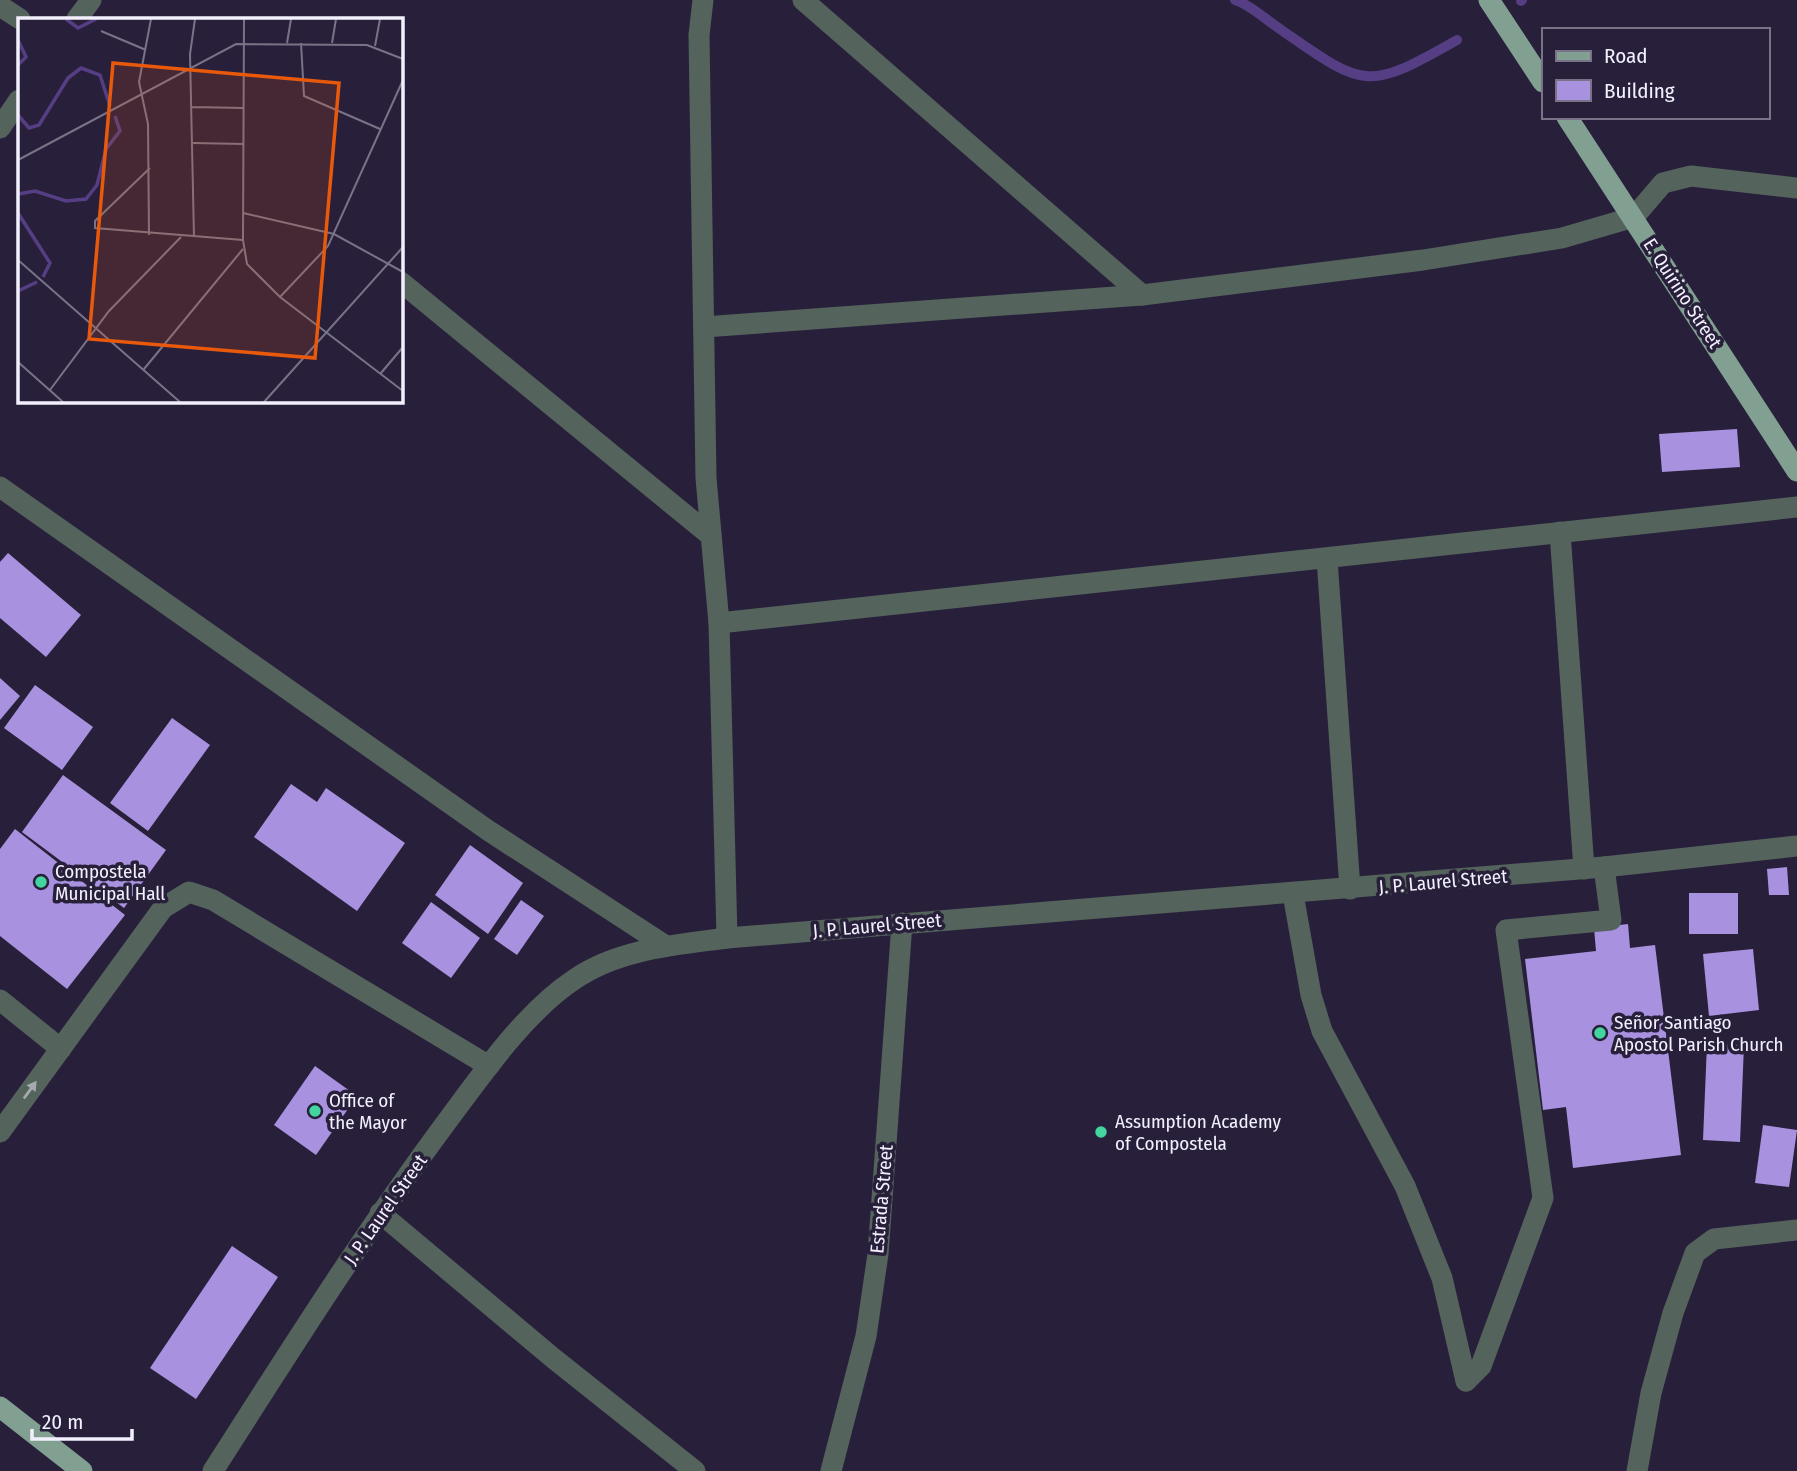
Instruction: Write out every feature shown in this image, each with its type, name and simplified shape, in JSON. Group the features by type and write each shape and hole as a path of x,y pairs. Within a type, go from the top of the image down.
{"main road":[{"path":"1490,2 1540,76"},
{"name":"E. Quirino Street","path":"1568,119 1797,471"},
{"path":"0,1407 82,1471"}],"street":[{"path":"78,18 91,0"},
{"path":"703,0 699,35 706,478 719,623 727,938"},
{"path":"803,0 1142,295"},
{"path":"0,6 18,18"},
{"path":"0,128 18,101"},
{"path":"704,327 1142,295 1484,250 1562,238 1634,217 1664,183 1691,176 1797,188"},
{"path":"402,283 711,536"},
{"path":"0,487 478,823 666,946"},
{"path":"719,623 1797,507"},
{"path":"1293,894 1311,995 1322,1031 1405,1186 1442,1278 1466,1381 1481,1366 1543,1198 1506,930 1611,919 1594,868 1560,532"},
{"path":"1327,559 1350,888"},
{"name":"J. P. Laurel Street","path":"213,1471 380,1213 489,1066 539,1010 575,979 617,958 666,946 727,938 1293,894 1594,868 1797,846"},
{"path":"0,1132 163,908 189,892 213,900 489,1066"},
{"name":"Estrada Street","path":"831,1471 866,1336 878,1254 902,923"},
{"path":"0,1000 61,1048"},
{"path":"380,1213 553,1358 695,1471"},
{"path":"1637,1471 1651,1393 1673,1313 1695,1253 1714,1240 1797,1230"}],"building":[{"path":"1737,429 1740,467 1662,472 1659,434"},
{"path":"8,553 81,615 46,657 0,618 0,562"},
{"path":"0,678 20,696 0,720"},
{"path":"35,685 93,727 62,770 4,728"},
{"path":"172,718 210,745 148,831 110,803"},
{"path":"63,775 166,850 124,908 22,832"},
{"path":"291,784 317,802 326,788 405,843 357,911 254,837"},
{"name":"Compostela Municipal Hall","path":"15,829 125,915 67,989 0,936 0,849"},
{"path":"470,845 523,883 488,934 435,895"},
{"path":"1787,867 1789,895 1769,895 1767,869"},
{"path":"1689,893 1738,893 1738,934 1689,934"},
{"path":"521,900 544,916 517,955 494,939"},
{"path":"431,902 480,938 451,978 402,943"},
{"name":"Señor Santiago Apostol Parish Church","path":"1628,924 1630,948 1655,945 1681,1155 1573,1168 1566,1107 1543,1110 1525,959 1596,951 1594,928"},
{"path":"1753,949 1759,1010 1709,1016 1703,954"},
{"path":"1707,1044 1744,1045 1740,1142 1703,1140"},
{"path":"315,1066 357,1096 316,1155 274,1125"},
{"path":"1763,1125 1797,1130 1789,1187 1755,1183"},
{"path":"232,1246 278,1277 196,1399 150,1368"}],"waterway":[{"path":"1235,0 1253,9 1331,63 1349,72 1366,76 1383,75 1403,69 1457,40"}],"place":[{"name":"Compostela Municipal Hall","path":"41,882"},
{"name":"Señor Santiago Apostol Parish Church","path":"1600,1033"},
{"name":"Office of the Mayor","path":"315,1111"},
{"name":"Assumption Academy of Compostela","path":"1101,1132"}]}
